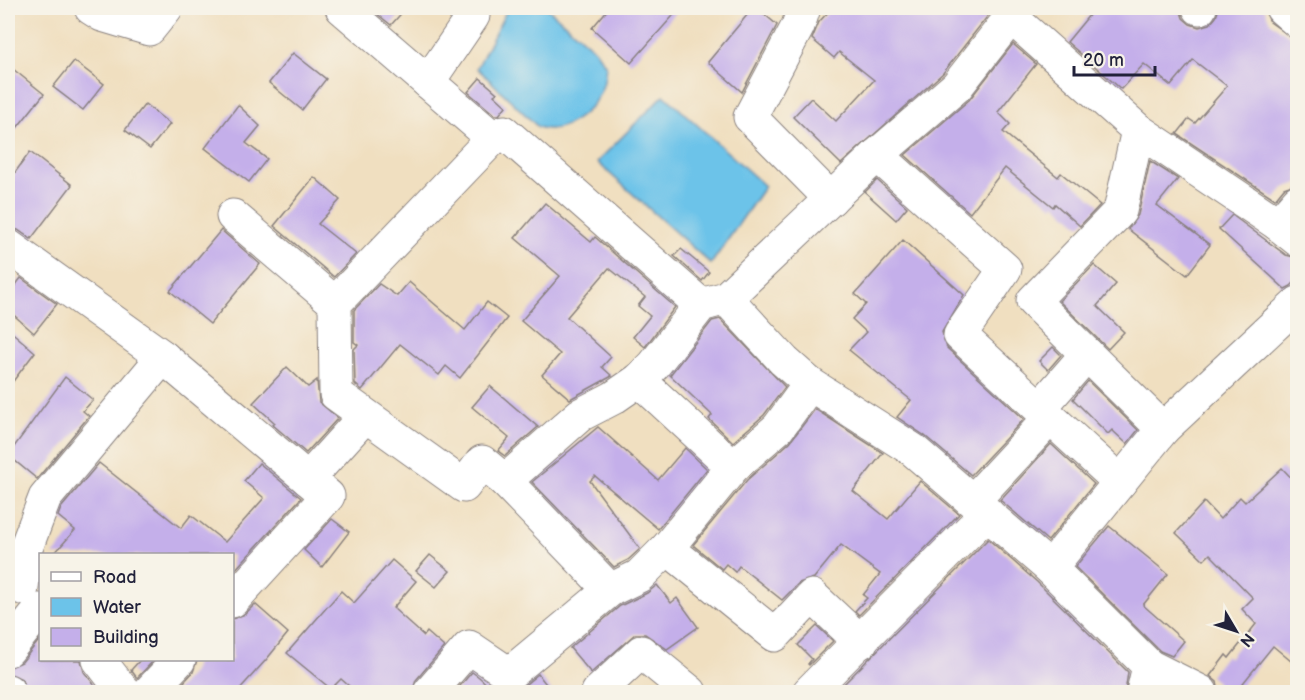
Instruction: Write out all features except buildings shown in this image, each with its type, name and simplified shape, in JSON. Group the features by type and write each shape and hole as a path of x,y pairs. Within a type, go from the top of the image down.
{"street":[{"path":"91,8 102,15 149,29 166,8"},
{"path":"342,8 493,138"},
{"path":"428,82 472,16 464,8"},
{"path":"804,8 798,26 750,117 831,199"},
{"path":"1282,8 1298,22"},
{"path":"505,481 580,415 613,398 639,380 713,302 831,199 877,154 957,86 1015,12 1138,130 1291,222"},
{"path":"1138,130 1120,211 1033,301 1163,429"},
{"path":"610,590 505,481 482,462 464,486 336,394 335,303 493,138 504,132 768,346 810,384 914,450 1050,568 1146,679 1201,693"},
{"path":"877,154 1005,270 960,335 1120,482"},
{"path":"233,216 335,303"},
{"path":"8,246 163,357 328,496 234,599"},
{"path":"1050,568 1163,429 1298,303"},
{"path":"809,693 861,642 980,507 1087,354"},
{"path":"8,650 28,594 26,548 45,498 163,357"},
{"path":"639,380 733,467"},
{"path":"429,693 469,647 517,683 610,590 639,576 667,548 733,467 778,429 810,384"},
{"path":"308,479 365,416"},
{"path":"667,548 775,635 812,596 861,642"},
{"path":"598,693 641,652 690,693"},
{"path":"100,661 124,693"},
{"path":"149,693 178,661"}],"water":[{"path":"508,8 547,8 595,50 606,66 599,94 586,112 577,119 558,128 538,127 477,68"},
{"path":"664,95 765,186 711,264 597,162"}]}
